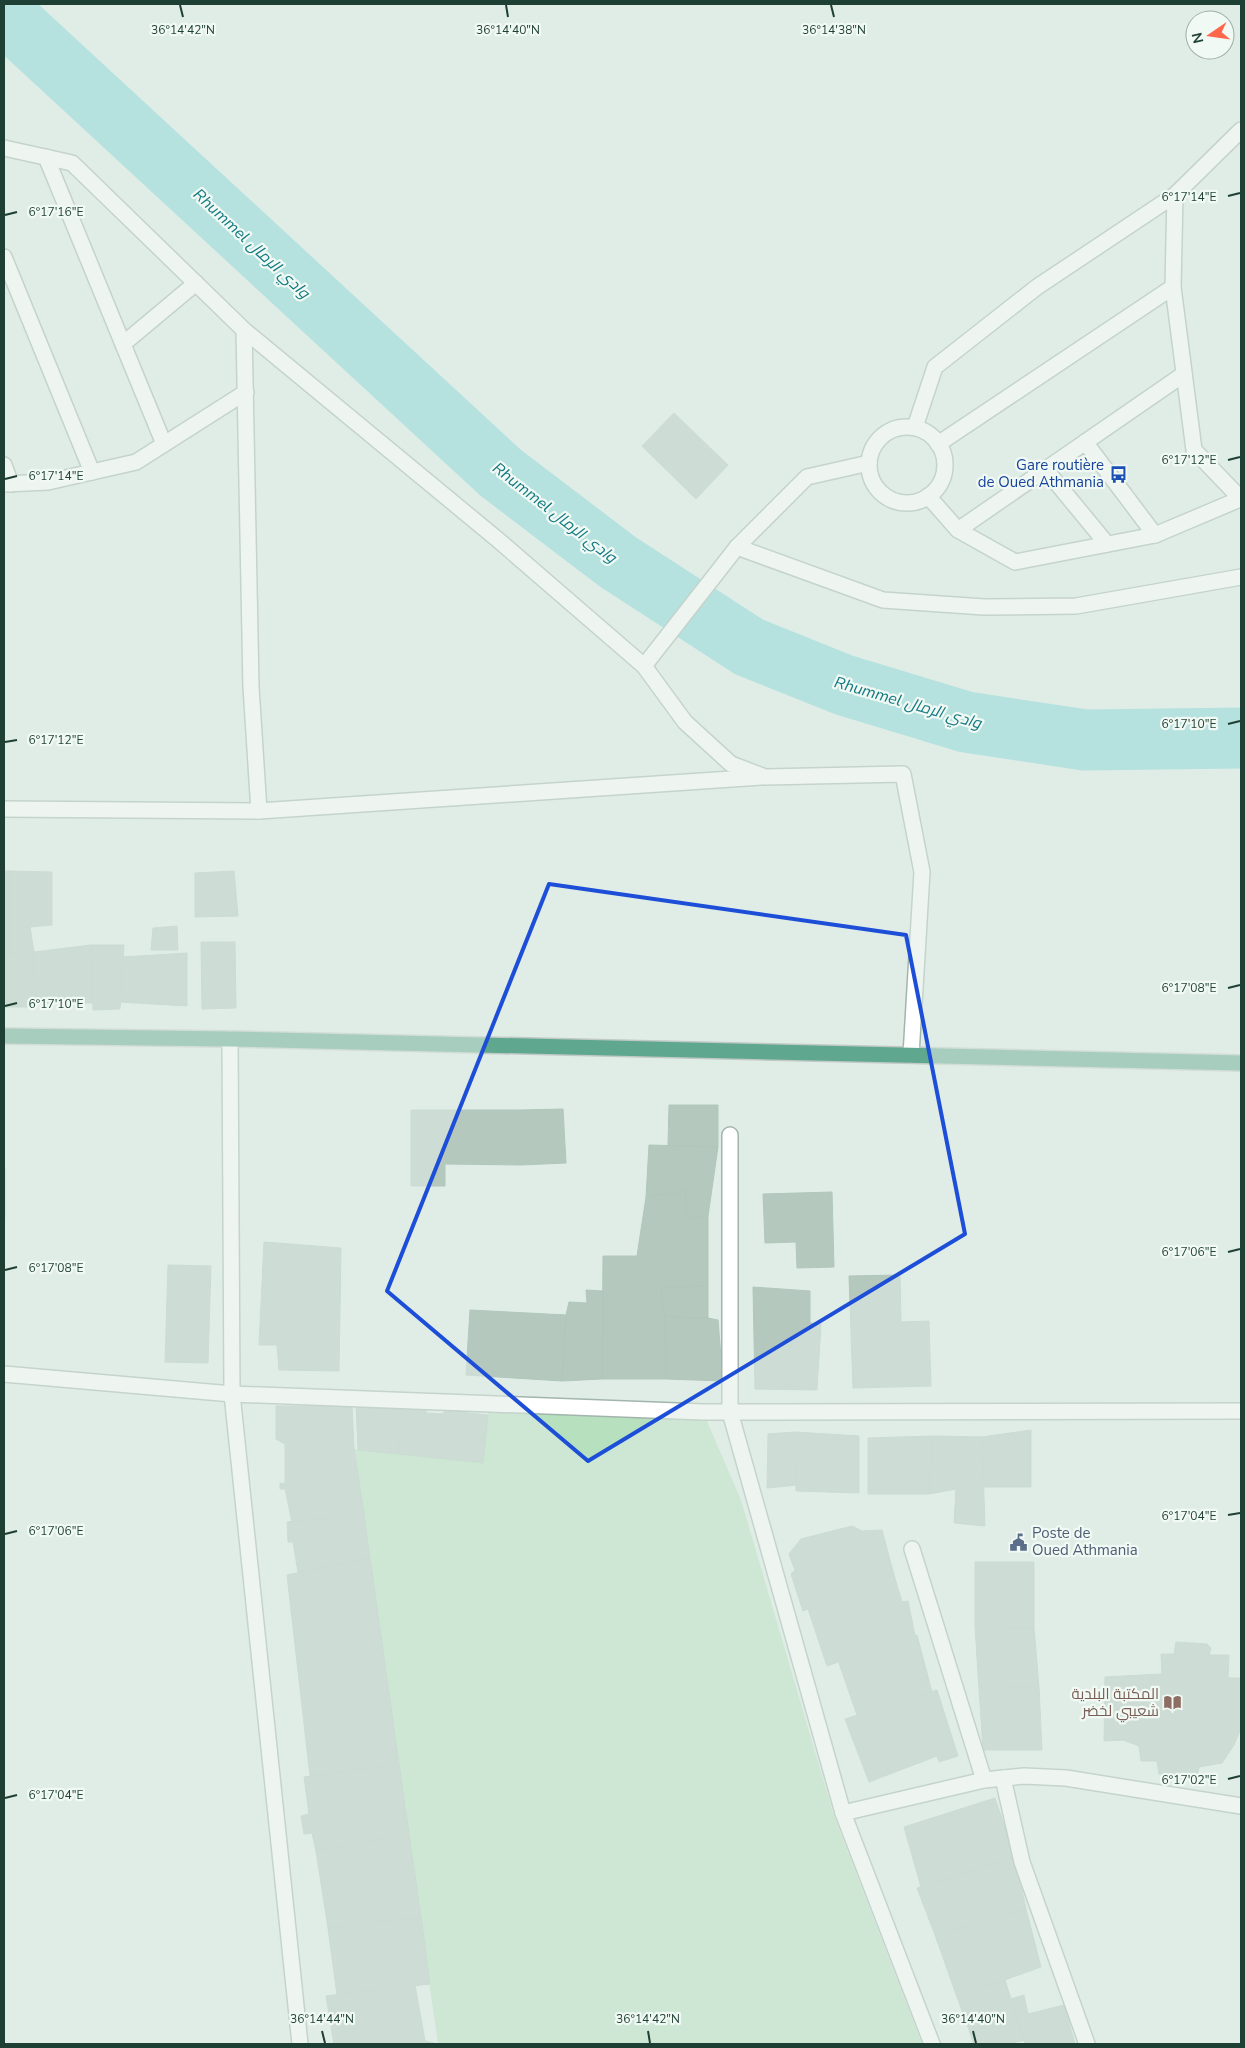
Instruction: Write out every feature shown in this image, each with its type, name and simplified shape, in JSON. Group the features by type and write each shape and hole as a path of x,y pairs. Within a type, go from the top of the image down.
{"main road":[{"path":"4,1036 230,1039 1241,1063"}],"street":[{"path":"915,427 935,367 1037,287 1175,195 1241,130"},
{"path":"4,148 72,163 244,330 497,539 644,666 685,722 732,764 765,777"},
{"path":"46,157 164,444"},
{"path":"928,496 958,530 1015,562 1155,535 1241,499 1194,450 1173,287 1175,195"},
{"path":"4,257 92,472"},
{"path":"123,344 196,283"},
{"path":"938,444 1173,287"},
{"path":"244,330 251,687 259,811"},
{"path":"958,530 1184,374"},
{"path":"4,465 7,484 48,482 136,462 246,392"},
{"path":"915,427 928,433 938,444 944,457 944,472 939,486 928,496 913,503 896,501 882,493 872,480 869,463 873,447 884,434 898,428 915,427"},
{"path":"1085,442 1155,535"},
{"path":"644,666 736,547 807,477 869,463"},
{"path":"1046,470 1107,544"},
{"path":"736,547 883,600 984,607 1076,606 1241,576"},
{"path":"4,809 259,811 765,777 903,774 922,872 911,1055"},
{"path":"230,1039 232,1394 300,2044"},
{"path":"730,1135 730,1412 844,1813 932,2044"},
{"path":"4,1374 232,1394 730,1412 1241,1411"},
{"path":"912,1549 984,1780"},
{"path":"844,1813 984,1780 1024,1776 1066,1778 1241,1806"},
{"path":"1003,1778 1022,1862 1087,2044"}],"highlighted area":[{"path":"549,884 906,935 965,1234 588,1461 387,1291"}],"green space":[{"path":"489,1404 703,1412 741,1500 834,1816 922,2044 438,2044 354,1449 483,1462"}],"building":[{"path":"674,413 728,465 696,499 642,446"},
{"path":"4,871 9,871 9,953 4,953"},
{"path":"9,871 52,872 52,925 30,927 34,952 9,953"},
{"path":"234,871 238,916 195,917 195,873"},
{"path":"177,926 178,950 151,950 153,928"},
{"path":"201,942 235,942 236,1008 202,1009"},
{"path":"91,945 92,1003 35,1003 34,952"},
{"path":"91,945 124,945 120,1009 93,1010"},
{"path":"34,952 35,1007 4,1007 4,953"},
{"path":"187,953 187,1006 120,1002 123,957"},
{"path":"669,1105 718,1105 718,1147 668,1146"},
{"path":"563,1109 566,1163 520,1165 520,1110"},
{"path":"411,1110 520,1110 520,1165 445,1164 445,1186 411,1186"},
{"path":"649,1145 718,1147 708,1216 687,1218 685,1191 646,1197"},
{"path":"5,1169 5,1217 4,1217"},
{"path":"685,1191 687,1218 708,1216 708,1286 661,1288 665,1317 666,1379 602,1379 603,1256 637,1256 646,1197"},
{"path":"832,1192 834,1267 797,1268 796,1242 765,1243 763,1194"},
{"path":"264,1242 341,1248 339,1371 279,1370 277,1345 259,1345"},
{"path":"168,1265 211,1266 208,1363 165,1362"},
{"path":"900,1275 901,1322 929,1321 931,1386 853,1388 849,1276"},
{"path":"708,1286 708,1318 665,1317 661,1288"},
{"path":"753,1287 810,1291 810,1323 821,1324 817,1390 755,1389"},
{"path":"586,1290 603,1291 602,1379 562,1381 566,1315 569,1302 587,1303"},
{"path":"470,1310 566,1315 562,1381 466,1375"},
{"path":"665,1317 718,1320 723,1381 666,1379"},
{"path":"356,1402 401,1404 399,1454 358,1450"},
{"path":"401,1404 426,1405 426,1413 442,1414 449,1407 463,1407 468,1413 488,1415 483,1463 399,1454"},
{"path":"276,1406 352,1406 354,1449 364,1514 292,1522 285,1489 280,1489 280,1483 285,1484 285,1444 276,1439"},
{"path":"1031,1430 1031,1487 983,1487 982,1437"},
{"path":"795,1432 797,1485 767,1488 768,1434"},
{"path":"795,1432 859,1436 859,1493 796,1491"},
{"path":"933,1436 929,1494 868,1494 868,1438"},
{"path":"933,1436 982,1437 985,1526 954,1523 956,1489 929,1494"},
{"path":"364,1514 370,1558 298,1572 293,1542 288,1542 287,1522"},
{"path":"852,1526 862,1531 882,1530 894,1575 803,1611 791,1574 795,1570 789,1554 801,1539"},
{"path":"370,1558 399,1764 310,1776 287,1575"},
{"path":"975,1562 1034,1562 1034,1628 975,1627"},
{"path":"894,1575 902,1602 908,1601 915,1635 827,1666 808,1609"},
{"path":"975,1627 1034,1628 1039,1687 979,1688"},
{"path":"917,1635 932,1692 857,1715 839,1663"},
{"name":"المكتبة البلدية شعيبي لخضر","path":"1176,1642 1207,1644 1211,1648 1209,1655 1229,1655 1228,1678 1241,1678 1241,1728 1234,1745 1222,1763 1199,1767 1197,1778 1159,1774 1157,1761 1141,1761 1139,1746 1123,1740 1104,1741 1105,1677 1162,1674 1161,1654 1174,1654"},
{"path":"1039,1687 1042,1750 983,1750 979,1688"},
{"path":"937,1690 958,1756 939,1762 937,1756 869,1782 845,1719"},
{"path":"399,1764 409,1834 316,1851 312,1833 304,1834 301,1816 309,1814 304,1777"},
{"path":"995,1798 1015,1857 921,1887 904,1827"},
{"path":"409,1834 421,1917 328,1928 316,1851"},
{"path":"1015,1857 1026,1909 935,1935 917,1888"},
{"path":"1026,1909 1041,1967 957,1997 935,1935"},
{"path":"421,1917 430,1984 337,1995 328,1928"},
{"path":"1005,1980 1024,2040 1009,2044 974,2044 957,1997"},
{"path":"415,1985 425,2041 438,2044 334,2044 326,1996"},
{"path":"1024,1995 1028,2014 1064,2005 1075,2044 1025,2044 1011,1999"}],"waterway":[{"name":"Rhummel وادي الرمال","path":"4,14 501,473 618,562 749,647 844,685 966,722 1085,740 1241,738"}],"place":[{"name":"Gare routière de Oued Athmania","path":"1118,474"},
{"name":"Poste de Oued Athmania","path":"1018,1542"},
{"name":"المكتبة البلدية شعيبي لخضر","path":"1173,1703"}]}
